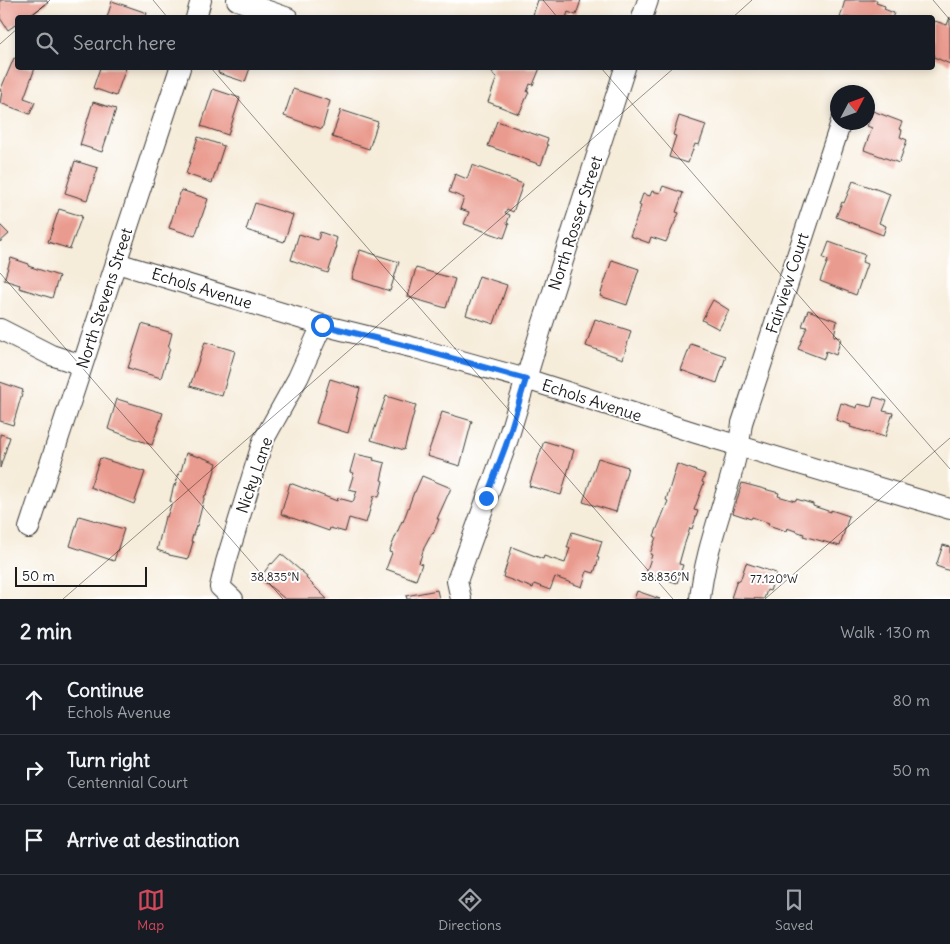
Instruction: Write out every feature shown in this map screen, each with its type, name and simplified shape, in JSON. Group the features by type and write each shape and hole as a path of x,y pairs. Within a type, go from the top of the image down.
{"street":[{"path":"197,15 202,0"},
{"path":"236,0 279,15"},
{"path":"643,15 648,0"},
{"name":"North Stevens Street","path":"29,528 179,70"},
{"name":"North Rosser Street","path":"461,599 458,581 506,445 541,329 624,70"},
{"name":"Fairview Court","path":"700,599 709,546 739,446 742,423 838,130"},
{"name":"Echols Avenue","path":"116,263 322,325 415,348 526,379 739,446 950,509"},
{"name":"Nicky Lane","path":"233,599 220,587 264,441 298,378 322,325"},
{"path":"0,329 51,355 82,365"}],"building":[{"path":"0,0 46,0 48,3 30,15 15,15 15,25 8,30 0,18"},
{"path":"538,0 581,0 576,15 568,12 567,15 533,15"},
{"path":"845,0 877,0 876,3 885,6 884,9 894,13 893,15 841,15"},
{"path":"112,1 147,13 146,15 108,15"},
{"path":"950,17 950,64 935,57 935,21 947,25"},
{"path":"14,58 15,70 34,70 24,98 35,102 30,114 0,103 2,91 0,91"},
{"path":"99,70 125,70 116,96 93,88"},
{"path":"219,70 249,70 245,82 218,73"},
{"path":"492,70 539,70 533,85 530,84 527,92 529,92 519,114 488,102 497,77 492,72"},
{"path":"213,89 240,98 228,135 201,126"},
{"path":"293,89 330,101 322,129 284,116"},
{"path":"93,102 116,109 102,152 80,145"},
{"path":"341,110 378,122 369,149 332,137"},
{"path":"875,112 902,122 899,129 902,130 900,137 907,140 899,163 864,150 871,130 875,130"},
{"path":"679,116 706,125 699,145 695,144 688,163 669,157 676,136 673,135"},
{"path":"497,121 548,139 546,144 548,145 541,165 488,146"},
{"path":"198,137 224,146 212,183 186,174"},
{"path":"75,161 98,168 87,200 65,193"},
{"path":"472,165 523,184 513,212 507,209 505,213 510,215 504,238 464,224 469,212 460,209 464,198 449,192 455,174 467,179"},
{"path":"853,181 890,194 879,223 886,226 883,235 836,217"},
{"path":"663,186 683,193 676,212 679,213 666,242 651,237 649,243 630,236 641,206 639,205 643,194 650,196 652,191 660,193"},
{"path":"181,190 208,199 195,236 169,228"},
{"path":"255,203 293,215 284,242 246,230"},
{"path":"59,209 82,216 70,249 48,242"},
{"path":"0,225 9,234 0,242"},
{"path":"320,232 337,238 335,245 337,246 328,273 291,260 299,234 318,240"},
{"path":"829,242 865,255 862,262 867,264 856,295 820,281 828,260 823,258"},
{"path":"360,250 399,262 390,291 352,279"},
{"path":"11,258 29,264 28,266 59,276 52,298 19,288 20,285 4,280"},
{"path":"612,260 639,269 627,305 600,296"},
{"path":"416,268 455,279 446,308 408,297"},
{"path":"479,276 507,285 494,324 466,315"},
{"path":"713,300 729,310 719,329 702,320"},
{"path":"808,310 837,321 834,336 841,338 836,355 826,351 824,359 798,349 807,327 802,326"},
{"path":"595,319 631,331 623,359 586,346"},
{"path":"142,324 172,333 168,348 170,348 161,378 128,368"},
{"path":"205,342 235,351 222,396 190,386"},
{"path":"691,344 726,356 717,383 681,370"},
{"path":"330,379 360,388 348,433 316,423"},
{"path":"0,382 23,390 13,425 0,421"},
{"path":"386,396 416,405 404,450 371,440"},
{"path":"874,397 887,401 883,411 893,413 885,437 850,427 851,425 836,420 841,403 857,408 858,404 871,407"},
{"path":"117,399 163,413 152,445 108,429"},
{"path":"442,412 472,421 460,466 427,456"},
{"path":"0,434 10,437 0,468"},
{"path":"544,441 574,450 561,495 529,486"},
{"path":"186,453 217,463 191,541 193,542 188,559 157,550 165,517 167,517 172,502 170,501 174,485 181,471"},
{"path":"355,454 374,458 373,460 385,463 379,497 374,496 366,523 349,518 345,532 330,528 329,531 281,514 290,483 337,501 338,498 353,502 357,491 349,489 354,473 350,472"},
{"path":"100,458 145,472 134,504 90,487"},
{"path":"598,458 628,467 616,512 583,502"},
{"path":"677,464 705,474 702,482 704,483 694,510 698,511 692,529 690,528 679,564 683,565 677,583 646,573 656,537 654,536 668,501 666,500"},
{"path":"422,476 451,488 437,519 439,519 433,534 424,548 419,563 422,564 416,580 386,569 392,553 389,552"},
{"path":"742,483 779,493 778,496 795,501 796,499 831,512 831,510 849,516 840,546 803,536 804,534 787,528 786,531 752,517 751,519 733,513"},
{"path":"79,516 124,529 114,561 70,546"},
{"path":"572,532 602,541 594,573 587,571 582,587 555,577 550,590 534,584 533,588 503,577 512,547 543,559 544,556 565,563 570,548 567,548"},
{"path":"943,545 950,547 950,571 936,566"},
{"path":"281,554 307,576 306,578 327,599 285,599 260,578 271,563"},
{"path":"746,563 776,573 770,591 767,590 764,599 731,598 737,580 740,581"},
{"path":"437,590 439,599 407,599 406,596"},
{"path":"637,591 660,599 634,599"}],"route":[{"path":"322,325 415,348 526,379 506,445 486,498"}]}
